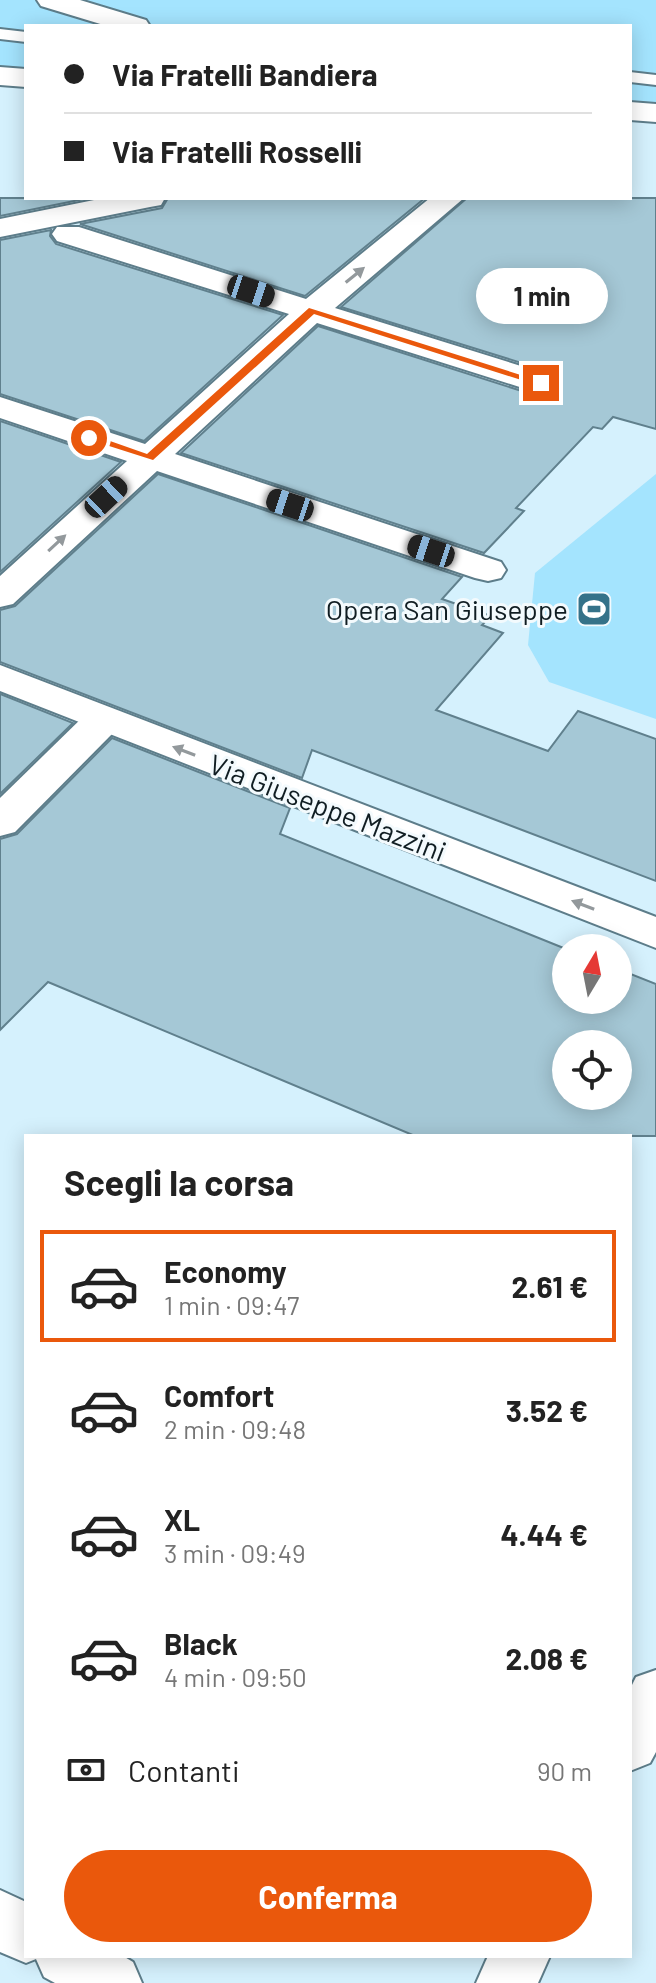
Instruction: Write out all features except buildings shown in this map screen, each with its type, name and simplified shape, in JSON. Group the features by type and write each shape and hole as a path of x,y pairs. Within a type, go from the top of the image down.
{"street":[{"path":"51,0 129,24"},
{"path":"0,76 24,78"},
{"path":"632,111 656,113"},
{"path":"0,213 65,200"},
{"path":"0,228 140,200"},
{"path":"0,596 312,310 447,200"},
{"path":"68,234 541,383"},
{"path":"0,407 488,570"},
{"name":"Via Giuseppe Mazzini","path":"0,677 103,720 656,933"},
{"path":"0,822 103,720"},
{"path":"632,1741 656,1695"},
{"path":"0,1919 24,1933"},
{"path":"68,1958 112,1983"},
{"path":"506,1983 519,1958"}],"lane":[{"path":"0,34 24,37"},
{"path":"632,77 656,80"}],"shaded area":[{"path":"0,0 656,0 656,110 632,109 632,24 24,24 24,76 0,74"},
{"name":"Opera San Giuseppe","path":"656,474 656,719 549,682 528,645 535,573"}],"place":[{"name":"Opera San Giuseppe","path":"594,609"}],"route":[{"path":"89,438 149,458 312,310 541,383"}]}
